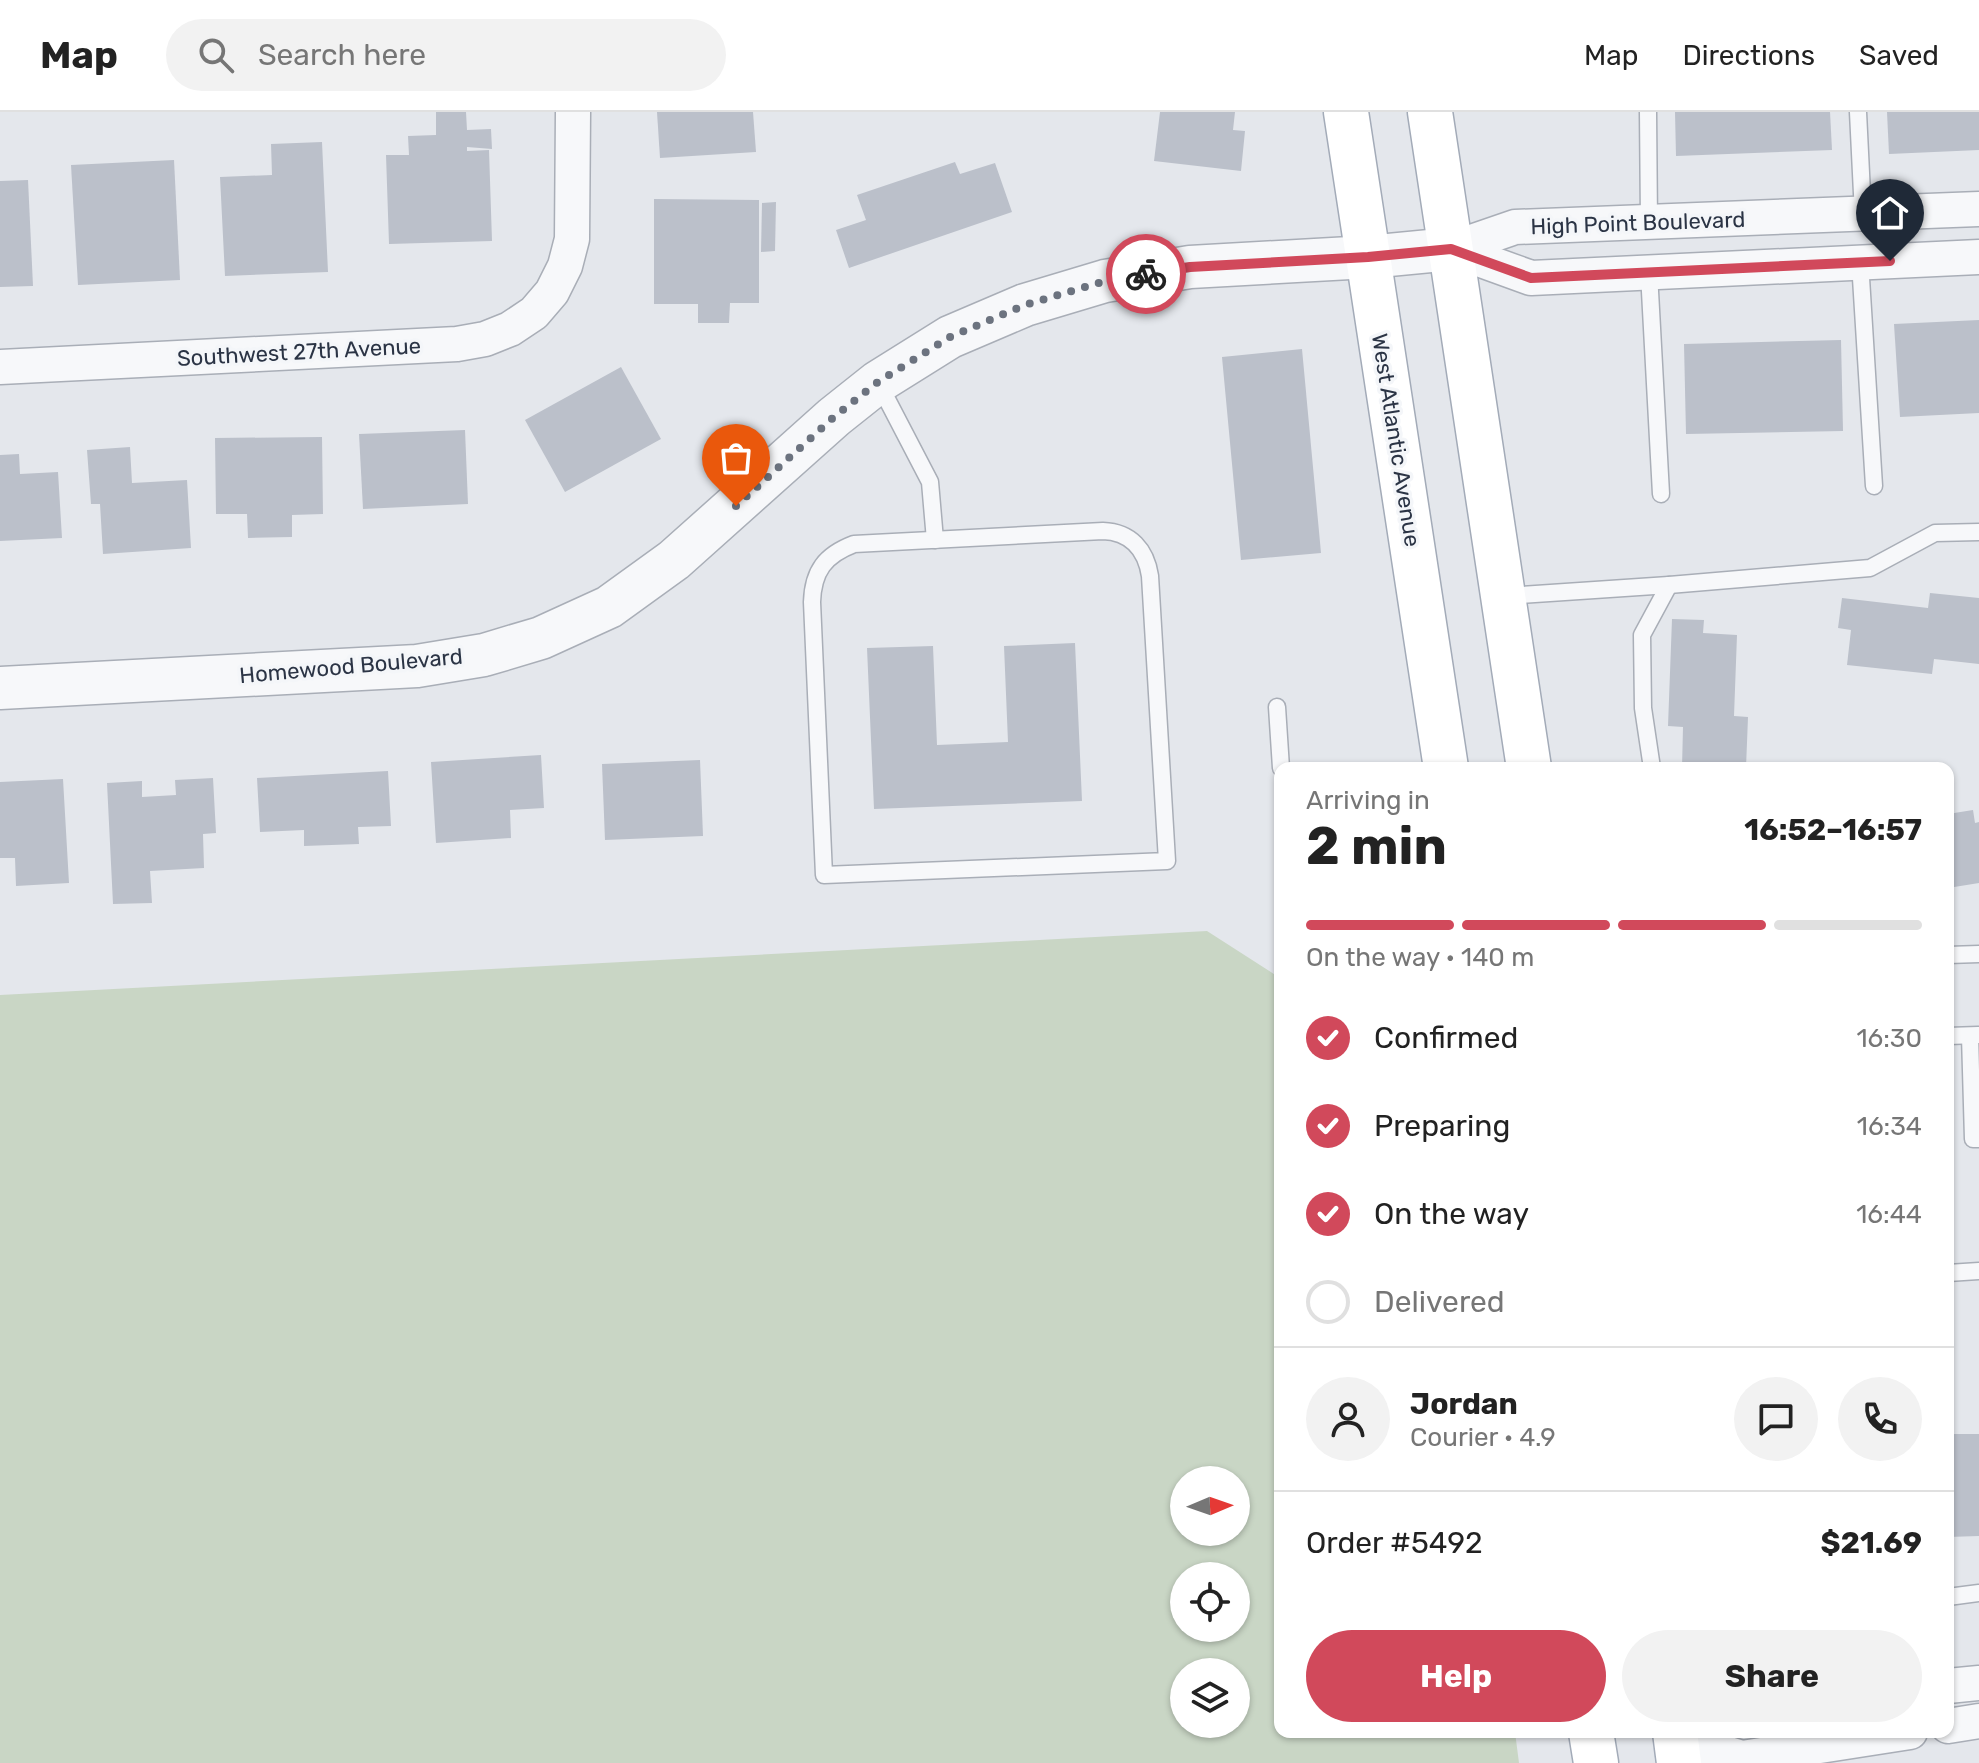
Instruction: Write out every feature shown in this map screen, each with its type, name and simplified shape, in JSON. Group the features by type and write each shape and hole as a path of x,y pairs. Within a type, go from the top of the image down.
{"main road":[{"name":"West Atlantic Avenue","path":"1346,112 1445,762"},
{"path":"1430,112 1528,762"},
{"path":"1592,1738 1596,1763"}],"street":[{"name":"Southwest 27th Avenue","path":"0,367 457,344 485,339 510,329 534,313 552,292 565,266 572,239 573,112"},
{"name":"High Point Boulevard","path":"1451,249 1515,227 1979,209"},
{"name":"Homewood Boulevard","path":"0,688 417,666 484,655 541,638 609,607 674,560 834,417 878,382 950,337 1025,305 1105,281 1190,267 1451,249"},
{"path":"1451,249 1531,278 1979,257"},
{"path":"1954,1685 1979,1683"},
{"path":"1954,1725 1979,1721"},
{"path":"1673,1741 1742,1758 1871,1738"}],"lane":[{"path":"1648,112 1649,222"},
{"path":"1858,112 1863,214"},
{"path":"1860,262 1874,486"},
{"path":"1649,273 1661,494"},
{"path":"878,382 930,482 935,540"},
{"path":"1110,531 1134,542 1142,552 1150,576 1167,861 824,875 813,586 818,571 840,549 854,544 935,540 1110,531"},
{"path":"1503,596 1870,568 1935,533 1979,532"},
{"path":"1651,762 1643,708 1642,635 1669,585"},
{"path":"1277,707 1281,762"},
{"path":"1954,955 1979,954"},
{"path":"1974,1036 1973,1139 1979,1139"},
{"path":"1954,1273 1979,1271"},
{"path":"1954,1596 1979,1593"}],"green space":[{"path":"1207,931 1274,974 1274,1738 1516,1738 1519,1763 0,1763 0,995"}],"building":[{"path":"436,112 466,112 467,130 491,129 492,149 467,147 467,151 489,150 492,241 389,244 386,155 409,155 408,136 436,135"},
{"path":"657,112 753,112 756,152 660,158"},
{"path":"1160,112 1235,112 1233,130 1245,131 1241,171 1154,161"},
{"path":"1675,112 1830,112 1832,150 1676,156"},
{"path":"1887,112 1979,112 1979,150 1889,154"},
{"path":"322,142 328,272 225,276 220,177 272,175 271,144"},
{"path":"174,160 180,280 78,285 71,165"},
{"path":"955,162 960,174 995,163 1012,212 849,268 836,230 866,220 857,195"},
{"path":"28,180 33,286 0,287 0,181"},
{"path":"654,199 759,200 759,303 730,303 729,323 698,323 698,304 654,304"},
{"path":"776,202 775,251 761,252 762,203"},
{"path":"1979,320 1979,413 1900,417 1894,324"},
{"path":"1841,340 1843,431 1686,434 1684,344"},
{"path":"1302,349 1321,553 1241,560 1222,357"},
{"path":"621,367 661,439 565,492 525,420"},
{"path":"465,430 468,504 363,509 359,434"},
{"path":"322,437 323,514 292,515 292,537 248,538 247,514 216,514 215,438"},
{"path":"130,447 132,483 187,480 191,548 103,554 100,504 91,504 87,450"},
{"path":"19,454 20,474 58,472 62,538 0,541 0,455"},
{"path":"1930,593 1979,598 1979,664 1934,659 1932,674 1847,665 1851,630 1838,628 1842,598 1928,608"},
{"path":"1672,619 1704,620 1703,633 1737,635 1734,716 1748,717 1746,762 1682,762 1683,727 1668,726"},
{"path":"1075,643 1082,801 874,809 867,648 933,646 937,745 1008,742 1004,646"},
{"path":"541,755 544,808 510,810 511,838 436,843 431,762"},
{"path":"700,760 703,836 605,840 602,764"},
{"path":"388,771 391,826 358,827 359,844 304,846 304,830 260,832 257,778"},
{"path":"213,778 216,833 203,834 204,868 150,871 152,903 113,904 107,783 142,781 142,797 176,795 175,780"},
{"path":"63,779 69,883 16,886 15,858 0,858 0,782"},
{"path":"1973,810 1975,823 1979,822 1979,883 1954,887 1954,813"},
{"path":"1954,1434 1979,1434 1979,1536 1954,1537"}],"way so far":[{"path":"736,506 834,417 878,382 950,337 1025,305 1105,281 1146,274"}],"route":[{"path":"1146,274 1190,267 1451,249 1531,278 1890,261"}]}
